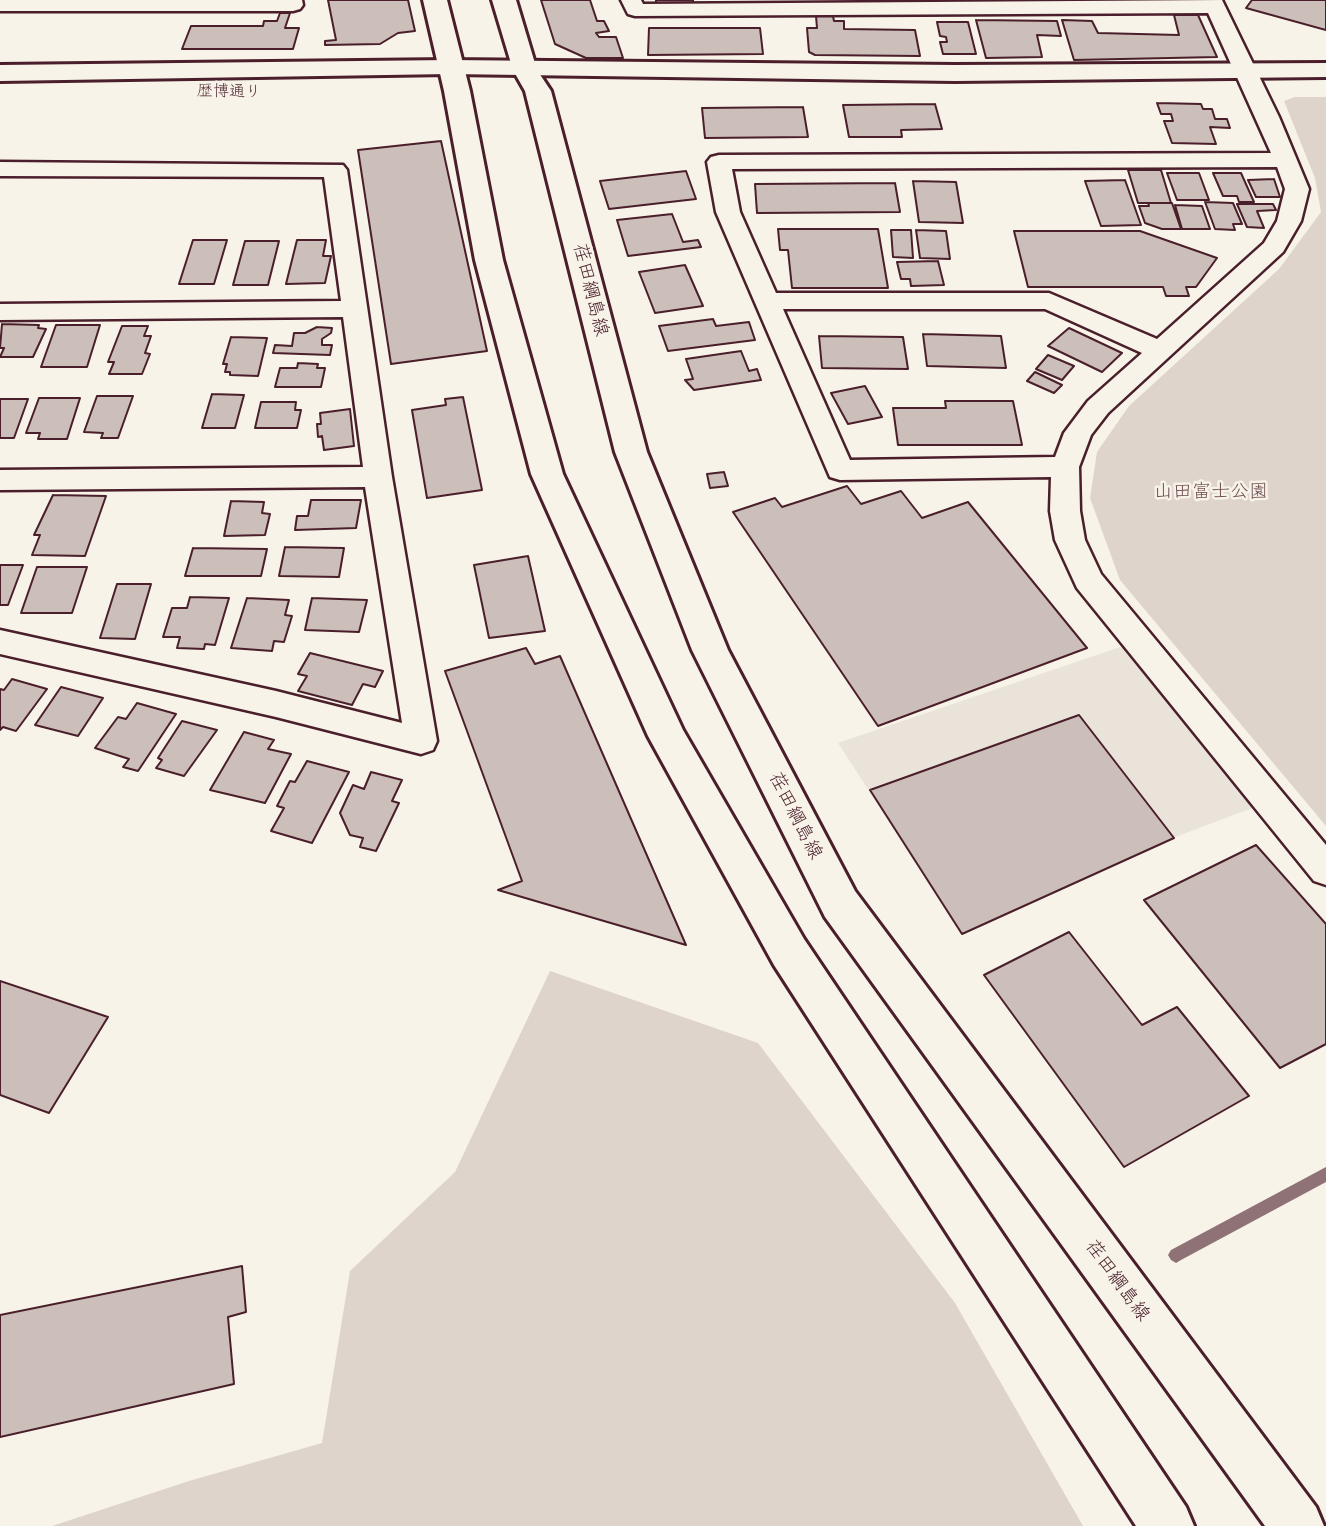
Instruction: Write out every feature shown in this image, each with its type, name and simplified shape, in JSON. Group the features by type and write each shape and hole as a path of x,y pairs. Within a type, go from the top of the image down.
{"main road":[{"path":"435,0 444,83 547,474 667,736 789,952 1167,1526"},
{"name":"荏田綱島線","path":"504,0 531,80 631,452 710,650 840,904 1297,1526"},
{"path":"1249,79 1326,71"},
{"name":"歴博通り","path":"0,73 444,83 531,80 1249,79"},
{"path":"1249,79 1326,85"},
{"name":"歴博通り","path":"0,92 291,93"}],"street":[{"path":"0,5 293,5 292,0"},
{"path":"631,0 635,10 1214,4 1297,190 1289,220 1274,247 1098,407 1077,433 1065,467 1065,510 1070,540 1088,580 1326,870"},
{"path":"1065,467 840,470 728,212 719,162 1285,160"},
{"path":"0,169 335,170 378,477 421,741 276,704 0,642"},
{"path":"765,301 1049,301 1160,351"},
{"path":"0,312 354,309"},
{"path":"0,480 378,477"}],"shaded area":[{"path":"1126,645 1252,808 1173,838 962,934 838,743"}],"green space":[{"name":"山田富士公園","path":"1295,97 1326,97 1326,826 1120,580 1090,498 1097,452 1129,406 1279,269 1321,212 1315,178 1284,101"},
{"path":"550,971 758,1043 955,1303 1083,1526 52,1526 189,1481 322,1443 350,1271 455,1172"}],"building":[{"path":"328,0 408,0 415,31 398,33 380,44 325,45 325,41 336,40"},
{"path":"541,0 590,0 597,21 604,21 609,31 596,33 599,37 616,37 623,58 586,58 555,44"},
{"path":"656,0 693,0 693,3 656,3"},
{"path":"1252,0 1326,0 1326,30 1246,8"},
{"path":"280,13 290,13 285,28 299,28 293,49 182,49 191,26 263,26 264,21 277,21"},
{"path":"1174,15 1198,15 1217,57 1074,60 1062,20 1092,21 1098,33 1179,35"},
{"path":"816,16 833,16 834,21 844,21 844,29 915,30 920,56 815,55 809,52 807,28 817,28"},
{"path":"976,20 1057,21 1061,36 1037,35 1042,57 986,58"},
{"path":"937,22 968,22 976,54 943,54 940,42 947,42 946,37 940,36"},
{"path":"649,28 760,28 763,54 648,55"},
{"path":"1157,103 1201,104 1203,109 1212,109 1215,119 1227,119 1230,128 1210,127 1216,144 1172,143 1164,121 1173,121 1171,114 1161,114"},
{"path":"935,104 942,129 901,130 902,137 849,137 843,105"},
{"path":"803,107 808,137 705,138 702,108"},
{"path":"441,141 487,351 391,364 358,150"},
{"path":"1128,170 1161,170 1171,203 1138,203"},
{"path":"686,171 696,199 609,209 600,181"},
{"path":"1167,173 1199,173 1209,200 1177,200"},
{"path":"1213,173 1241,173 1254,202 1239,202 1237,196 1223,196"},
{"path":"1274,179 1280,197 1256,197 1248,180"},
{"path":"1125,180 1141,225 1101,226 1085,181"},
{"path":"913,181 956,182 963,223 919,222"},
{"path":"895,183 900,212 757,213 755,184"},
{"path":"1205,202 1233,203 1242,224 1233,224 1235,230 1215,229"},
{"path":"1148,203 1172,203 1181,229 1162,229 1145,223 1139,206 1149,206"},
{"path":"1237,204 1273,204 1276,210 1257,211 1264,228 1247,227"},
{"path":"1175,205 1202,206 1210,229 1182,229"},
{"path":"672,214 683,242 698,240 701,247 628,256 617,220"},
{"path":"778,229 878,229 888,288 792,288 788,250 780,250"},
{"path":"891,230 911,230 913,258 893,257"},
{"path":"916,230 946,231 950,259 920,258"},
{"path":"1014,231 1140,231 1217,258 1196,287 1186,287 1189,296 1166,296 1163,287 1028,287"},
{"path":"193,240 227,240 214,284 179,284"},
{"path":"297,240 326,240 323,256 331,256 325,283 286,284"},
{"path":"245,241 279,241 268,285 233,285"},
{"path":"938,261 944,285 911,286 910,279 901,279 897,262"},
{"path":"685,265 703,306 655,313 639,272"},
{"path":"713,319 716,326 749,322 755,340 668,351 659,326"},
{"path":"2,324 39,325 38,328 46,329 33,357 0,357 4,348 0,348"},
{"path":"56,325 100,325 87,367 41,367"},
{"path":"122,326 148,326 144,336 151,336 145,353 150,354 142,374 109,374 114,362 108,362"},
{"path":"317,327 332,328 331,333 322,339 322,345 332,345 330,355 273,353 275,345 292,346 294,333 305,333"},
{"path":"1069,328 1122,353 1102,372 1048,346"},
{"path":"923,334 1001,336 1006,368 927,366"},
{"path":"819,336 903,337 908,369 822,368"},
{"path":"231,337 267,338 258,376 230,375 230,372 225,372 227,364 223,364"},
{"path":"741,351 749,371 757,369 761,380 694,390 685,380 693,379 686,359"},
{"path":"1048,355 1074,366 1062,380 1036,369"},
{"path":"298,363 318,364 317,368 325,368 321,387 275,387 280,368 297,368"},
{"path":"1035,372 1062,385 1054,393 1027,381"},
{"path":"865,386 882,417 848,424 831,393"},
{"path":"212,394 244,395 235,428 202,428"},
{"path":"97,396 133,396 118,438 101,438 103,433 84,432"},
{"path":"463,397 482,490 427,498 412,410 446,405 445,399"},
{"path":"39,398 80,398 67,439 38,439 40,433 26,433"},
{"path":"0,399 28,399 14,438 0,438"},
{"path":"945,401 1013,401 1022,445 898,445 893,408 946,408"},
{"path":"261,402 296,402 295,410 301,410 297,428 255,428"},
{"path":"350,409 354,446 324,450 322,436 318,437 320,413"},
{"path":"724,472 728,486 710,488 707,474"},
{"path":"847,486 861,504 901,491 922,518 968,502 1087,648 878,726 733,512 775,498 782,507"},
{"path":"53,495 106,496 85,556 32,555 40,535 34,535"},
{"path":"311,500 361,500 356,528 295,530 297,516 308,516"},
{"path":"231,501 264,502 262,513 270,514 265,535 224,536"},
{"path":"285,547 344,548 339,577 279,576"},
{"path":"193,548 267,549 261,576 185,576"},
{"path":"528,556 545,631 489,638 474,565"},
{"path":"0,565 23,565 8,605 0,605"},
{"path":"37,567 87,567 72,613 21,613"},
{"path":"117,584 151,584 135,639 100,638"},
{"path":"190,597 229,598 215,645 205,644 204,649 177,648 180,637 163,637 172,608 187,608"},
{"path":"247,598 289,600 285,615 292,616 284,642 274,641 272,651 231,648"},
{"path":"312,598 367,600 359,632 305,630"},
{"path":"526,648 535,664 560,656 686,945 498,890 522,881 445,671"},
{"path":"310,653 383,671 375,687 363,684 352,705 298,691 307,676 298,674"},
{"path":"12,679 47,689 16,731 3,727 0,730 0,689 4,690"},
{"path":"61,687 103,698 78,736 35,725"},
{"path":"137,703 176,714 138,771 123,767 129,759 95,748 118,717 126,719"},
{"path":"1079,715 1174,838 962,934 870,790"},
{"path":"182,721 217,730 184,776 156,768 162,760 158,758"},
{"path":"244,732 274,740 268,749 291,754 265,803 210,790"},
{"path":"307,761 349,772 312,843 271,831 284,808 277,806 290,781 295,782"},
{"path":"371,772 402,780 392,801 399,803 376,851 360,847 363,838 350,835 340,813 353,785 364,789"},
{"path":"1256,845 1326,924 1326,1044 1280,1068 1144,900"},
{"path":"1069,932 1142,1025 1177,1007 1249,1096 1124,1167 984,975"},
{"path":"0,981 108,1017 49,1113 0,1095"},
{"path":"242,1266 246,1312 228,1317 234,1384 0,1437 0,1315"}],"waterway":[{"path":"1176,1255 1326,1174"}]}
